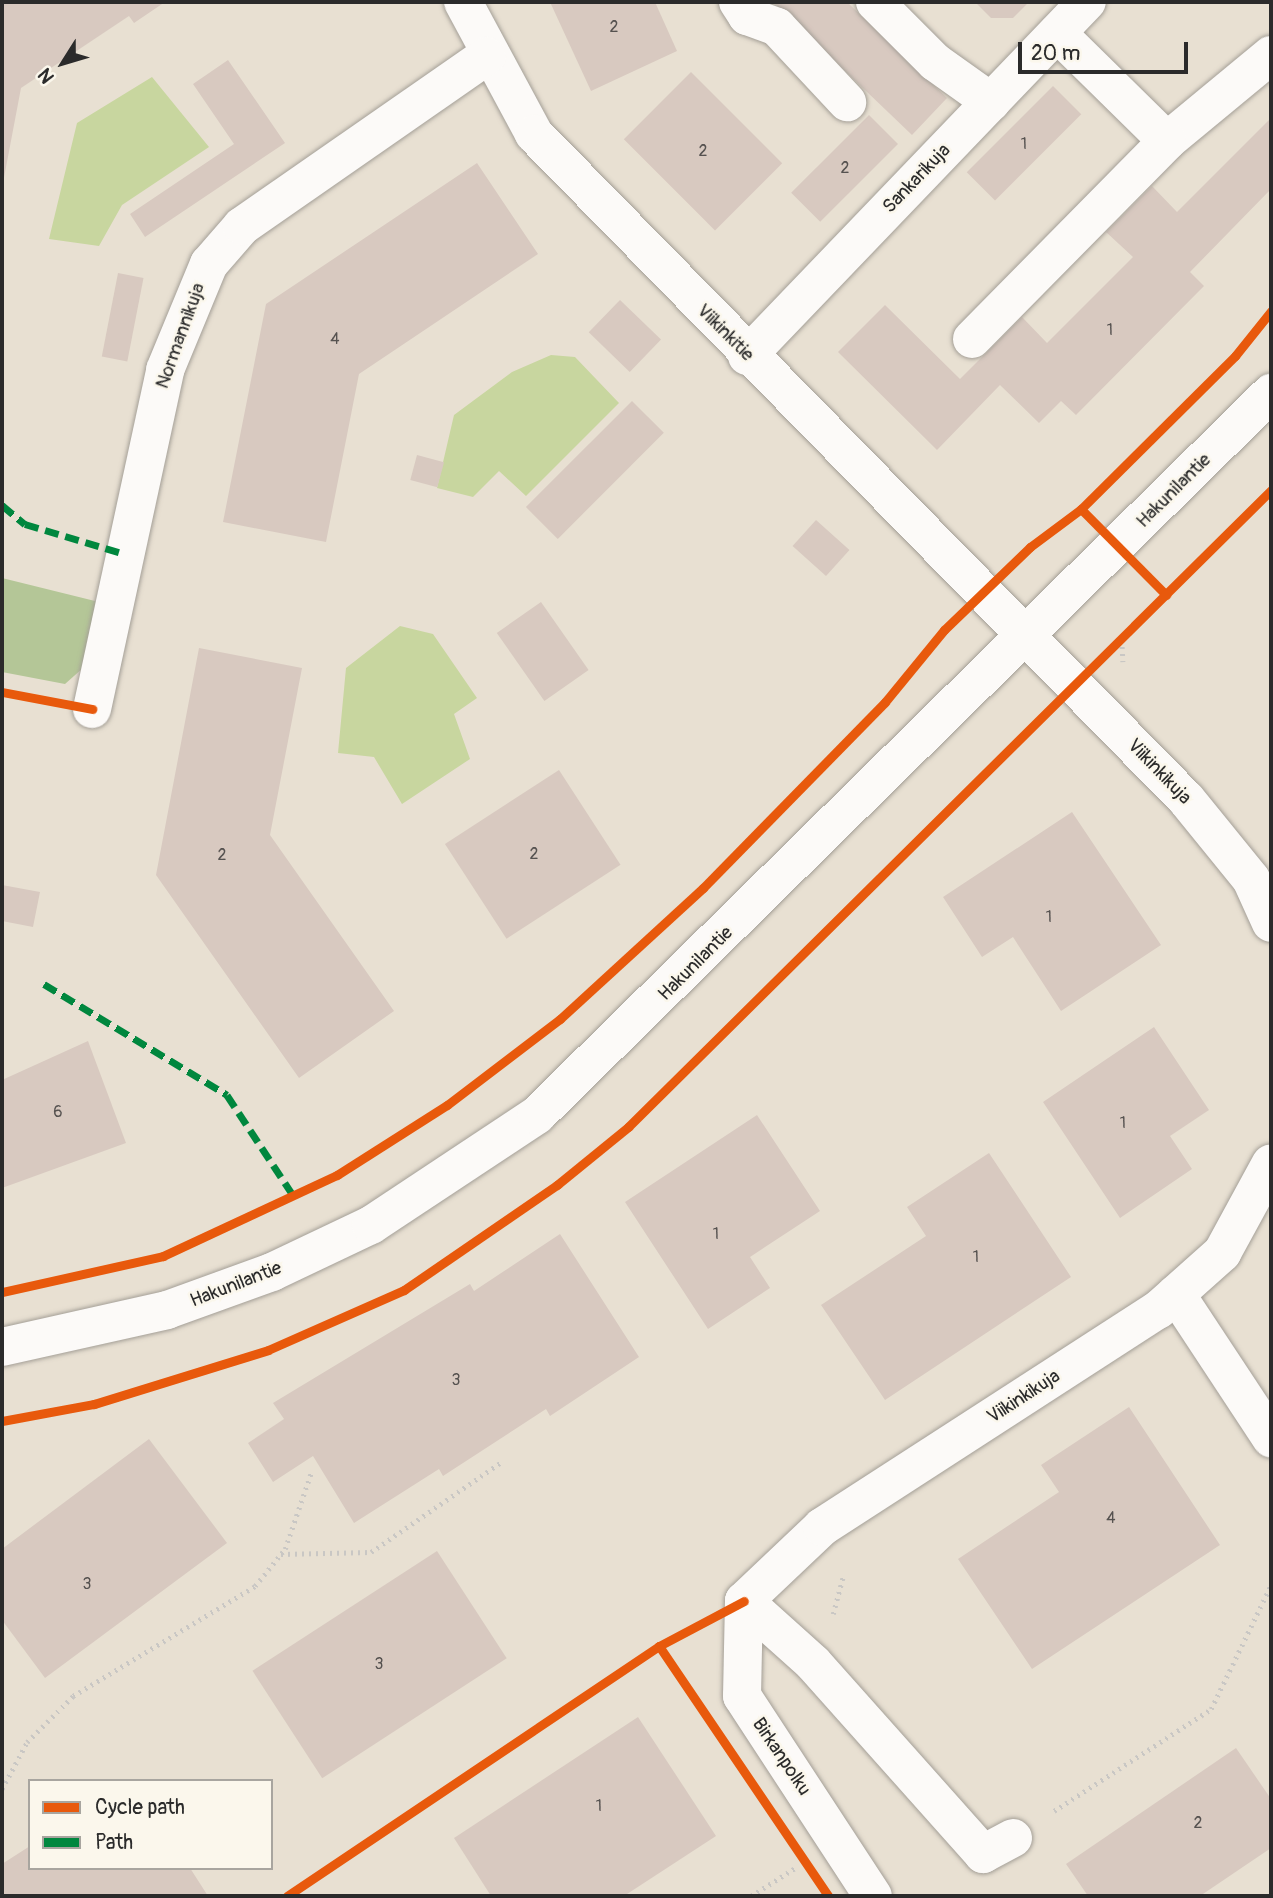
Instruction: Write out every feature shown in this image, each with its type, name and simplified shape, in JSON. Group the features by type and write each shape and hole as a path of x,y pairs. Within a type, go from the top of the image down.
{"street":[{"name":"Viikinkitie","path":"463,2 487,56 534,134 747,356 1025,636"},
{"path":"738,2 747,16 777,27 846,102"},
{"path":"875,2 934,62 991,102"},
{"name":"Sankarikuja","path":"747,356 1087,2"},
{"path":"1057,33 1167,141"},
{"path":"972,339 1167,141 1271,55"},
{"name":"Normannikuja","path":"92,709 165,370 209,264 242,226 487,56"},
{"name":"Hakunilantie","path":"2,1347 167,1310 272,1272 371,1225 457,1173 593,1066 1271,393"},
{"name":"Viikinkikuja","path":"1025,636 1186,799 1251,879 1271,923"},
{"name":"Viikinkikuja","path":"744,1601 822,1527 1177,1294 1222,1253 1271,1163"},
{"path":"1177,1294 1271,1438"},
{"path":"744,1601 813,1662 982,1854 1013,1838"},
{"name":"Birkanpolku","path":"744,1601 742,1696 873,1896"}],"path":[{"path":"1075,687 1131,631"},
{"path":"281,1554 371,1552 500,1463"},
{"path":"2,1789 27,1742 73,1696 255,1586 281,1554 311,1473"},
{"path":"813,1662 825,1645 845,1571"},
{"path":"1013,1838 1211,1709 1271,1585"},
{"path":"751,1896 805,1862 799,1853"}],"green space":[{"path":"152,77 209,147 122,205 99,246 49,239 77,123"},
{"path":"551,355 575,357 619,403 526,496 499,471 473,497 437,488 454,415 512,372"},
{"path":"2,578 99,602 83,668 65,684 2,672"},
{"path":"400,626 433,634 477,698 454,714 470,759 402,804 374,757 338,753 346,668"}],"building":[{"path":"2,2 165,2 134,23 129,16 21,88 3,183"},
{"path":"550,2 655,2 677,51 591,91"},
{"path":"773,2 847,2 947,98 912,135"},
{"path":"975,2 1029,2 1013,18 991,18"},
{"path":"228,60 285,143 145,237 130,214 234,144 193,84"},
{"path":"691,72 782,163 715,230 624,139"},
{"path":"1053,86 1081,114 995,201 967,172"},
{"path":"869,115 898,144 820,222 791,193"},
{"path":"1271,118 1271,189 1190,272 1204,286 1076,415 1061,401 1039,423 1000,385 937,450 838,352 885,305 960,379 1022,317 1047,343 1133,257 1106,232 1152,186 1177,212"},
{"path":"477,163 538,254 359,374 326,542 223,522 266,304"},
{"path":"118,273 144,278 127,361 102,356"},
{"path":"620,300 661,340 630,372 589,332"},
{"path":"632,401 664,433 558,539 526,507"},
{"path":"417,455 444,462 437,487 410,480"},
{"path":"816,520 849,550 826,576 793,546"},
{"path":"541,602 589,670 544,701 497,633"},
{"path":"199,648 302,668 270,835 394,1011 299,1078 156,875"},
{"path":"559,770 621,865 506,939 445,844"},
{"path":"1072,812 1161,945 1061,1011 1013,937 982,957 943,897"},
{"path":"2,885 40,892 33,927 2,921"},
{"path":"1154,1027 1209,1110 1170,1136 1192,1169 1120,1218 1043,1102"},
{"path":"88,1041 126,1143 2,1188 2,1080"},
{"path":"757,1115 820,1211 750,1257 770,1288 708,1329 625,1202"},
{"path":"989,1153 1071,1277 885,1400 821,1305 926,1236 907,1207"},
{"path":"560,1234 639,1357 550,1416 546,1409 443,1476 439,1469 354,1523 313,1456 273,1482 248,1443 284,1419 273,1403 470,1284 474,1291"},
{"path":"1129,1407 1220,1545 1032,1669 958,1559 1059,1492 1041,1465"},
{"path":"149,1439 227,1543 45,1678 2,1620 2,1549"},
{"path":"437,1551 507,1658 322,1778 252,1671"},
{"path":"638,1717 716,1836 624,1896 491,1896 454,1838"},
{"path":"1236,1748 1271,1799 1271,1848 1200,1896 1088,1896 1066,1864"},
{"path":"28,1847 28,1870 191,1870 208,1896 2,1896 2,1864"}],"marked path":[{"path":"2,505 25,524 125,554"},
{"path":"44,984 227,1095 293,1195"}],"cycle path":[{"path":"2,1292 163,1256 337,1175 447,1105 560,1019 703,888 885,702 944,630 1030,547 1081,509 1235,356 1271,311"},
{"path":"2,1421 94,1404 268,1350 404,1290 557,1185 628,1127 1271,490"},
{"path":"1081,509 1166,595"},
{"path":"2,692 92,709"},
{"path":"287,1896 659,1646 744,1601"},
{"path":"659,1646 828,1896"}]}
